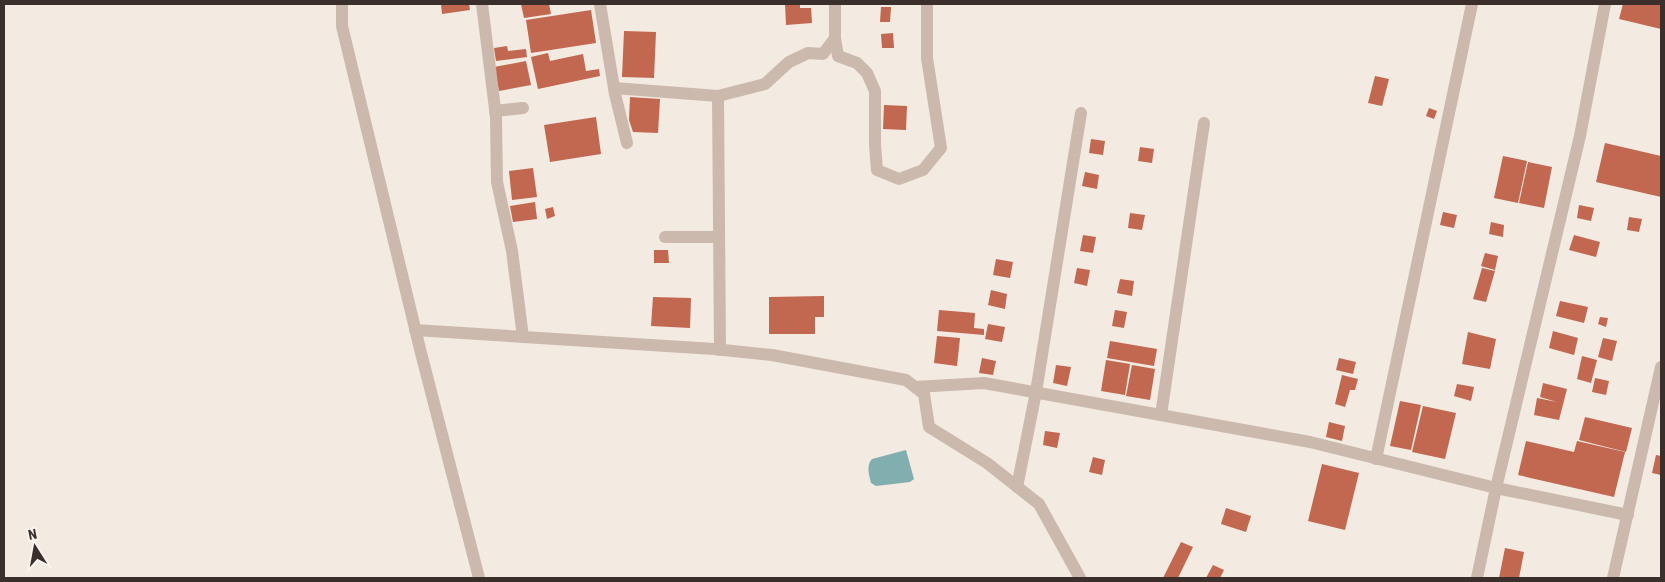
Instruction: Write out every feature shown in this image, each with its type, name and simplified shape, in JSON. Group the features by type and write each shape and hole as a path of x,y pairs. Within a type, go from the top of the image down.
{"street":[{"path":"342,4 342,26 415,330 479,578"},
{"path":"482,4 495,111 497,182 512,251 523,337"},
{"path":"600,4 614,88 627,143"},
{"path":"835,4 835,38 838,56 857,63 867,73 875,91 874,145 877,170 899,179 922,170 941,148 927,58 926,4"},
{"path":"1376,459 1472,4"},
{"path":"1477,578 1496,488 1580,136 1605,4"},
{"path":"614,88 718,96 765,84 789,62 808,53 823,54 835,38"},
{"path":"718,96 720,350"},
{"path":"495,111 523,108"},
{"path":"1018,487 1036,392 1081,113"},
{"path":"1162,416 1204,123"},
{"path":"665,237 718,237"},
{"path":"415,330 772,355 906,380 924,394 929,427 987,463 1039,504 1080,578"},
{"path":"1612,578 1661,367"},
{"path":"915,387 984,383 1036,392 1310,442 1496,488 1628,515"}],"water":[{"path":"906,450 914,479 910,482 876,486 871,483 869,467 872,459"}],"building":[{"path":"441,4 469,4 470,10 442,14"},
{"path":"521,4 549,4 551,14 524,18"},
{"path":"785,4 800,4 800,8 811,8 812,23 786,25"},
{"path":"1623,4 1661,4 1661,29 1619,19"},
{"path":"881,7 891,7 890,22 880,22"},
{"path":"591,10 596,43 531,53 526,20"},
{"path":"624,31 656,32 654,78 622,77"},
{"path":"893,33 894,48 882,48 881,34"},
{"path":"507,46 508,51 526,49 527,57 496,61 494,48"},
{"path":"548,53 550,61 583,54 586,71 599,69 600,76 538,89 531,57"},
{"path":"526,61 531,85 499,91 494,67"},
{"path":"1375,76 1389,79 1382,106 1368,103"},
{"path":"630,97 660,99 658,133 633,132 629,120"},
{"path":"884,105 907,106 906,130 883,129"},
{"path":"1429,108 1437,111 1434,119 1426,116"},
{"path":"596,117 601,154 550,162 544,125"},
{"path":"1091,139 1105,141 1103,155 1089,153"},
{"path":"1605,143 1661,156 1661,197 1596,182"},
{"path":"1140,147 1154,149 1152,163 1138,161"},
{"path":"1503,156 1527,161 1518,203 1494,198"},
{"path":"1528,162 1552,167 1544,208 1519,203"},
{"path":"533,168 537,197 512,200 509,171"},
{"path":"1085,172 1099,175 1097,189 1082,186"},
{"path":"535,202 537,219 513,222 510,206"},
{"path":"1579,205 1594,208 1591,221 1577,218"},
{"path":"553,207 555,216 547,219 545,209"},
{"path":"1443,212 1457,215 1454,228 1440,225"},
{"path":"1130,213 1145,215 1142,230 1128,228"},
{"path":"1629,217 1642,219 1639,232 1627,230"},
{"path":"1491,222 1504,225 1503,237 1489,234"},
{"path":"1083,235 1096,237 1093,253 1080,251"},
{"path":"1574,235 1600,242 1596,257 1569,250"},
{"path":"654,250 668,250 669,263 654,263"},
{"path":"1485,253 1498,256 1495,270 1481,266"},
{"path":"996,259 1013,262 1010,278 993,275"},
{"path":"1077,268 1090,270 1087,286 1074,283"},
{"path":"1482,268 1495,271 1486,302 1473,299"},
{"path":"1120,279 1134,281 1132,296 1117,293"},
{"path":"991,290 1007,294 1005,309 988,305"},
{"path":"824,296 824,317 815,317 815,334 769,334 769,297"},
{"path":"653,297 691,298 690,328 651,326"},
{"path":"1560,301 1588,307 1584,323 1556,316"},
{"path":"939,310 975,313 974,328 984,329 984,335 937,331"},
{"path":"1115,310 1127,312 1124,328 1112,326"},
{"path":"1600,317 1608,318 1606,327 1598,324"},
{"path":"988,324 1005,327 1002,342 985,339"},
{"path":"1553,331 1578,338 1574,355 1549,348"},
{"path":"1468,332 1496,339 1490,369 1462,364"},
{"path":"937,336 960,338 957,366 934,363"},
{"path":"1603,338 1617,341 1612,361 1598,357"},
{"path":"1110,341 1157,349 1154,366 1107,358"},
{"path":"1582,356 1597,360 1591,383 1577,379"},
{"path":"982,358 996,361 993,375 979,373"},
{"path":"1339,358 1356,362 1353,374 1336,370"},
{"path":"1106,360 1130,364 1125,395 1101,391"},
{"path":"1056,365 1071,367 1067,386 1053,383"},
{"path":"1132,365 1155,369 1150,400 1126,396"},
{"path":"1342,375 1358,379 1355,390 1350,390 1345,407 1335,404"},
{"path":"1595,378 1609,381 1606,395 1592,392"},
{"path":"1543,383 1567,389 1559,420 1534,415 1537,398 1557,402 1540,397"},
{"path":"1457,384 1474,387 1471,401 1454,396"},
{"path":"1400,401 1421,405 1411,450 1390,446"},
{"path":"1423,406 1456,413 1445,459 1412,452"},
{"path":"1585,417 1632,428 1626,452 1579,440"},
{"path":"1329,422 1345,426 1342,441 1326,437"},
{"path":"1045,431 1060,433 1057,448 1043,445"},
{"path":"1526,441 1574,452 1577,441 1625,452 1614,497 1518,475"},
{"path":"1656,455 1661,456 1661,475 1652,473"},
{"path":"1093,457 1105,460 1102,475 1089,472"},
{"path":"1322,464 1359,473 1345,530 1308,521"},
{"path":"1226,508 1251,516 1246,532 1221,524"},
{"path":"1181,542 1193,547 1178,578 1163,578"},
{"path":"1505,548 1524,552 1519,578 1499,578"},
{"path":"1213,565 1224,570 1220,578 1206,578"}]}
